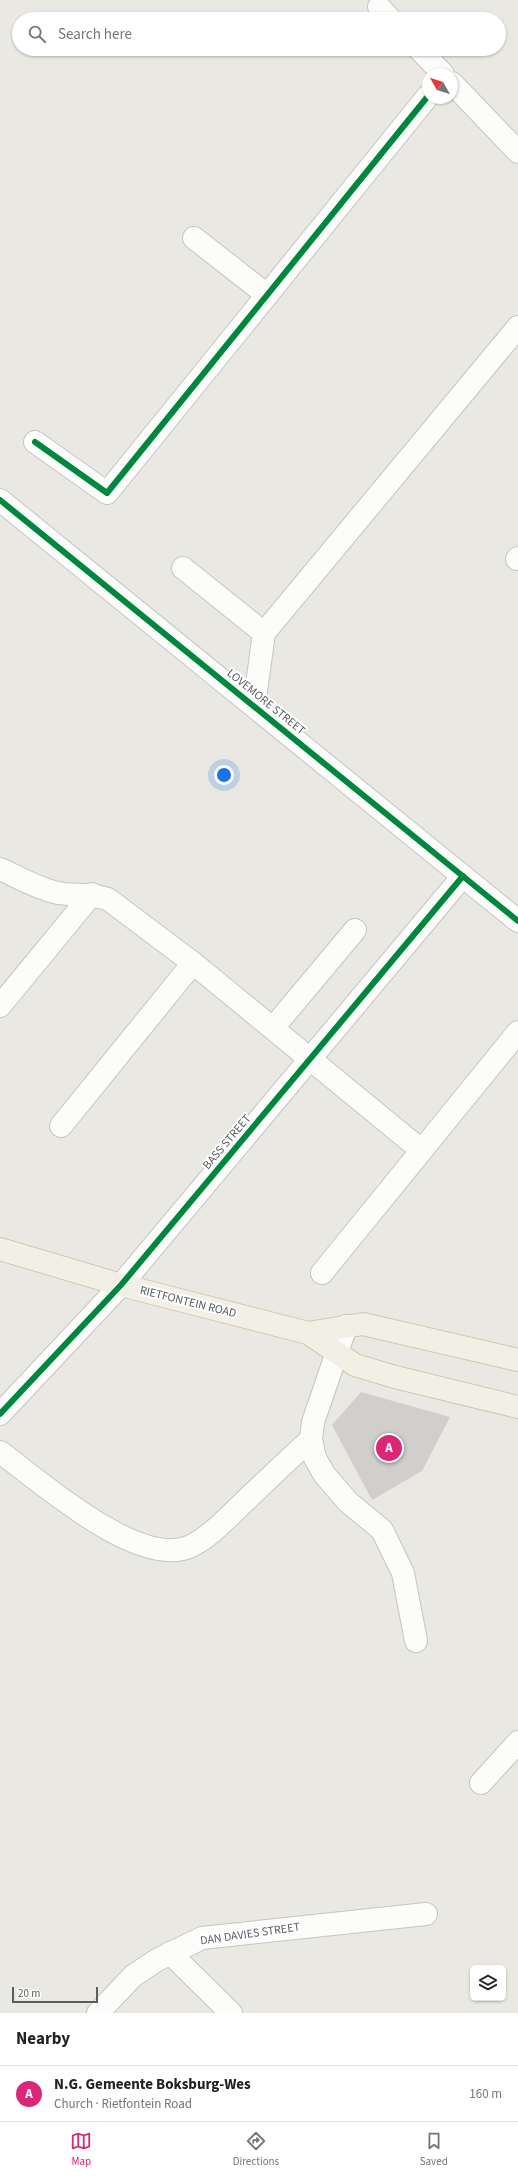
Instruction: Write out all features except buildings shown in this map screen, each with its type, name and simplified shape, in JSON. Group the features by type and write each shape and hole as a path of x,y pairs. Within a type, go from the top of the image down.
{"main road":[{"name":"RIETFONTEIN ROAD","path":"0,1249 121,1286 308,1333 355,1365 388,1375 518,1407"},
{"name":"RIETFONTEIN ROAD","path":"308,1333 363,1324 518,1360"}],"street":[{"path":"426,56 437,68"},
{"path":"458,89 518,152"},
{"path":"35,442 107,493 422,103"},
{"path":"194,238 267,295"},
{"path":"254,706 264,633 518,328"},
{"name":"LOVEMORE STREET","path":"0,500 463,876 516,915"},
{"path":"184,568 264,633"},
{"path":"0,869 44,889 57,893 92,894 108,899 193,963 422,1150"},
{"name":"BASS STREET","path":"0,1414 121,1286 463,876"},
{"path":"0,1006 92,894"},
{"path":"273,1028 355,930"},
{"path":"61,1126 193,963"},
{"path":"322,1273 518,1032"},
{"path":"346,1326 313,1422 311,1439 315,1458 324,1474 348,1502 382,1530 403,1573 416,1641"},
{"path":"0,1452 80,1512 132,1542 161,1550 188,1547 216,1528 311,1439"},
{"path":"481,1782 518,1742"},
{"name":"DAN DAVIES STREET","path":"98,2013 133,1976 170,1953 202,1938 426,1914"},
{"path":"170,1953 231,2013"}],"cycle path":[{"path":"35,442 107,493 422,103"},
{"path":"0,500 518,921"},
{"path":"0,1414 121,1285 463,876"}],"place":[{"name":"N.G. Gemeente Boksburg-Wes","path":"389,1448"}]}
